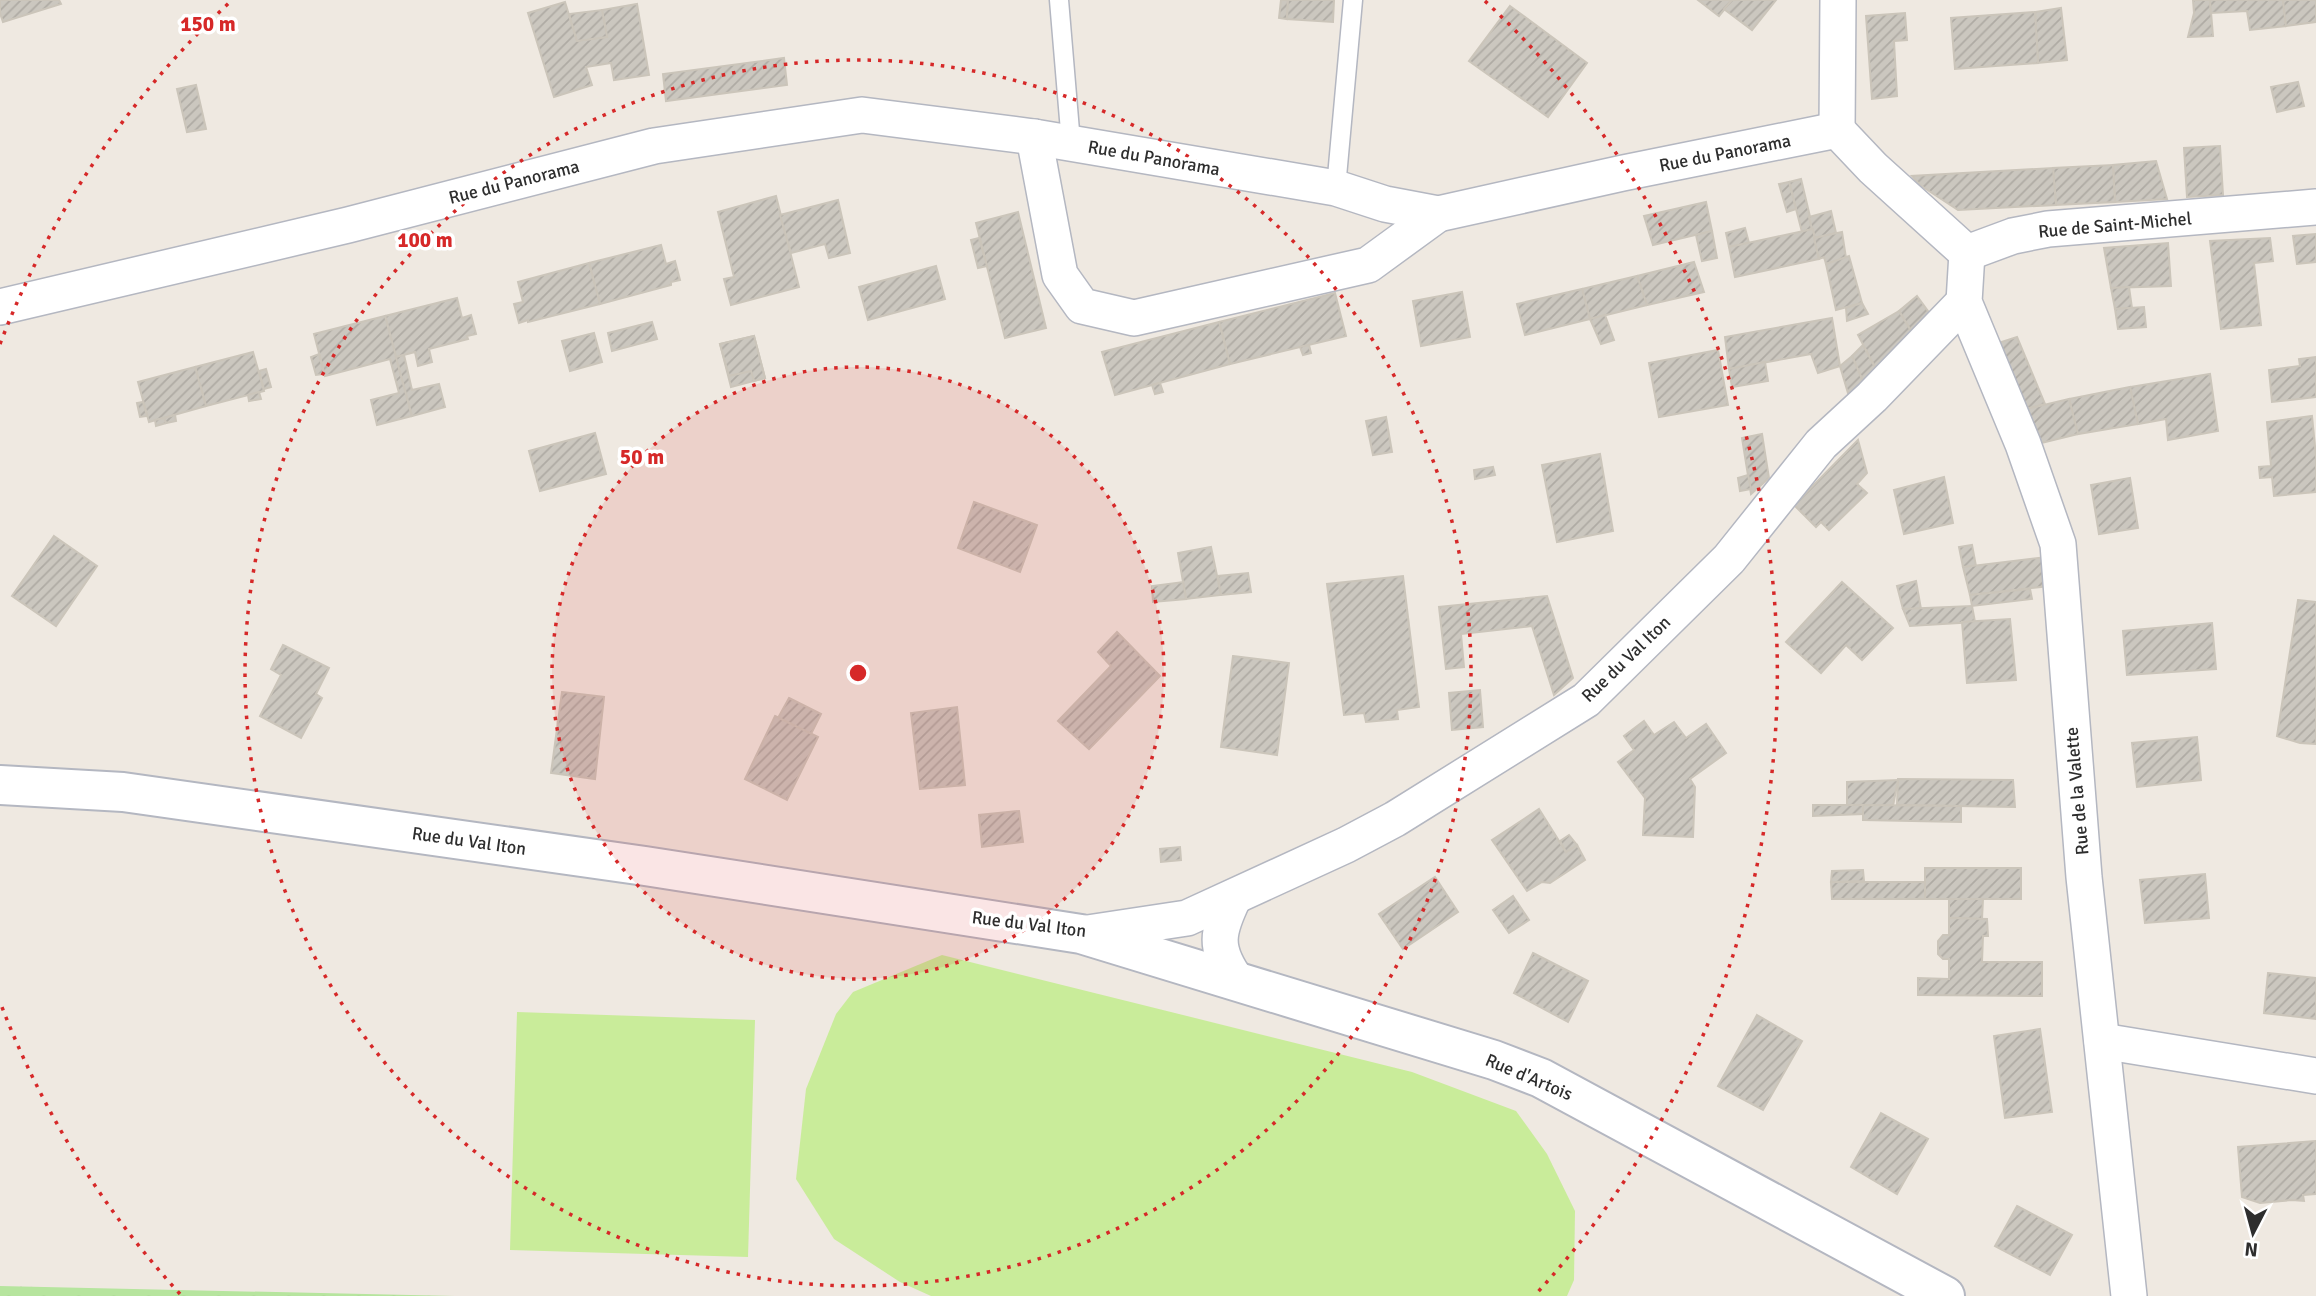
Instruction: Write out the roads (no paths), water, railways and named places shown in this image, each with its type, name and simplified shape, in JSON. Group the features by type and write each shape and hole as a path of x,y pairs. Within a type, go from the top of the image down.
{"street":[{"path":"1838,0 1837,130 1873,168 1967,253 1964,302"},
{"name":"Rue du Panorama","path":"0,307 348,225 654,146 862,115 1034,137 1336,188 1385,204 1438,214 1837,130"},
{"name":"Rue du Panorama","path":"1034,137 1060,275 1082,306 1134,318 1368,265 1438,214"},
{"name":"Rue de Saint-Michel","path":"1967,253 2013,236 2048,229 2316,208"},
{"name":"Rue du Val Iton","path":"0,785 123,792 645,866 1081,934 1187,918 1346,845 1395,819 1586,700 1729,559 1821,444 1872,397 1964,302"},
{"name":"Rue de la Valette","path":"1964,302 2023,444 2058,544 2084,877 2129,1296"},
{"path":"1234,897 1219,936 1224,963 1237,981"},
{"name":"Rue d'Artois","path":"1081,934 1494,1060 1541,1078 1945,1296"},
{"path":"2102,1041 2316,1076"}],"lane":[{"path":"1059,0 1071,143"},
{"path":"1336,188 1353,0"}]}
